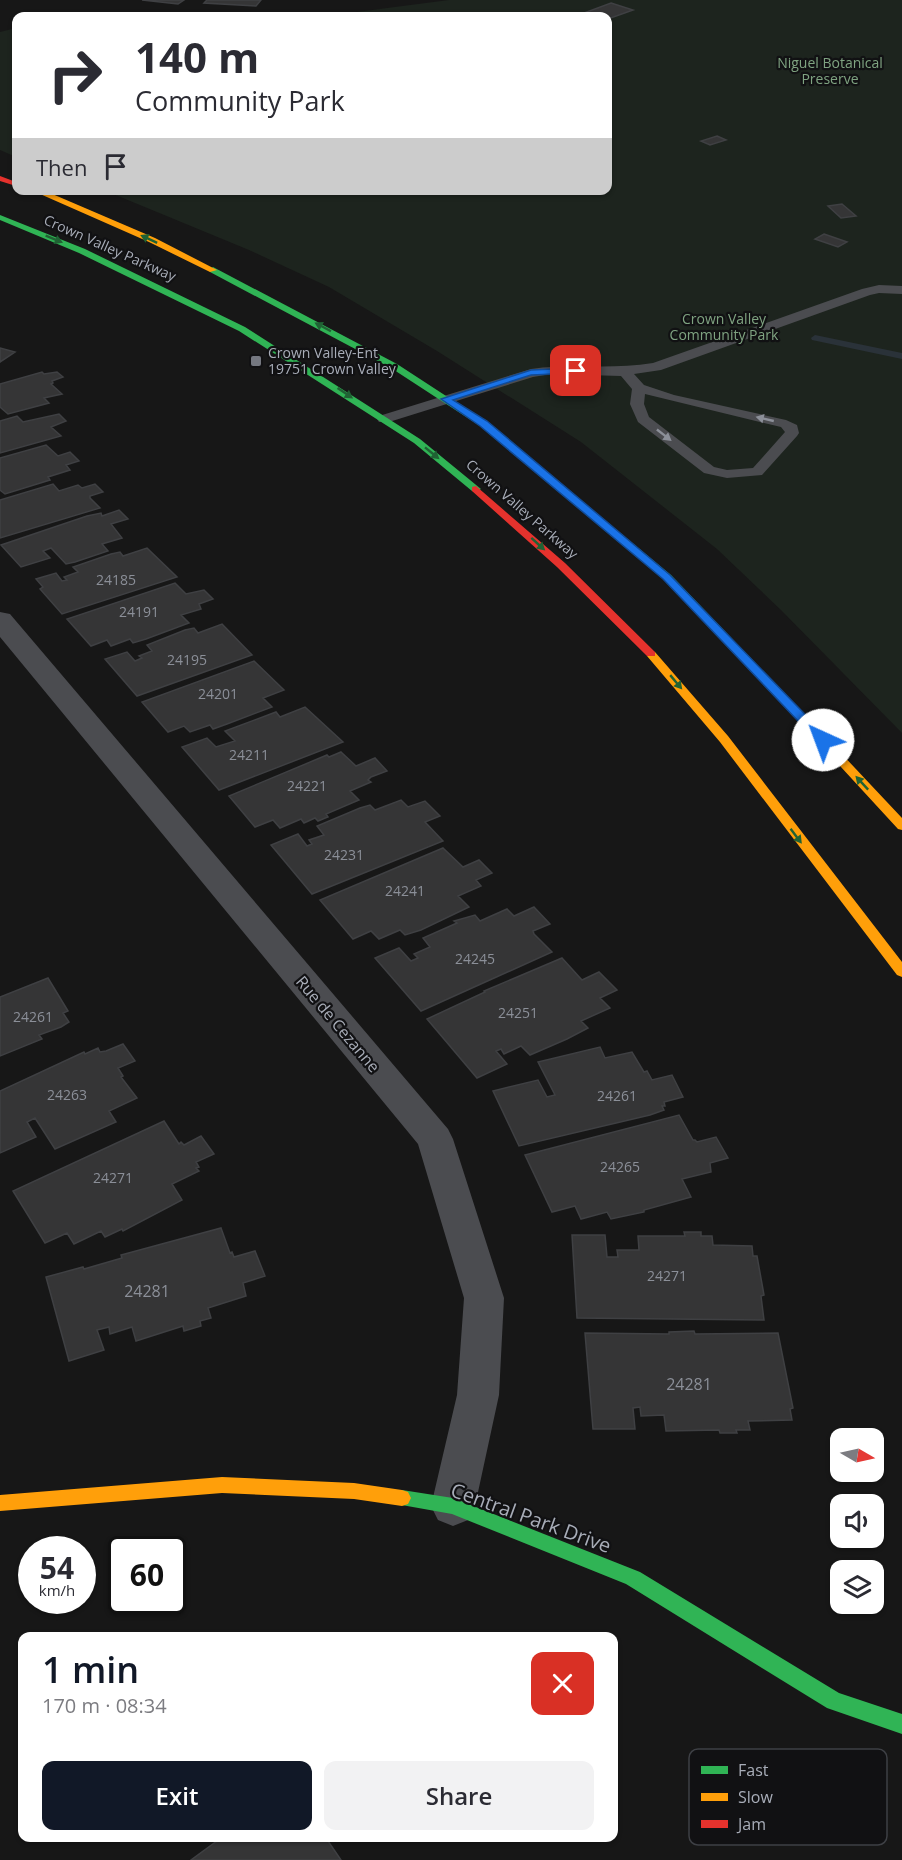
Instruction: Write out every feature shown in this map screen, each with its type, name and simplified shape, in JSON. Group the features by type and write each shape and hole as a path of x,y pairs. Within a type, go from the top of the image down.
{"main road":[{"name":"Crown Valley Parkway","path":"46,195 142,236 228,277 394,366 483,423 667,577 738,649 902,826"},
{"name":"Crown Valley Parkway","path":"0,217 82,251 242,329 417,441 495,505 561,565 654,657 724,739 902,972"},
{"name":"Central Park Drive","path":"0,1503 222,1485 354,1491 453,1506 633,1578 834,1701 902,1724"}],"street":[{"name":"Rue de Cezanne","path":"0,620 435,1139 483,1298 478,1395 453,1506"}],"lane":[{"path":"384,419 531,373 551,370 625,372 656,367 879,289 902,290"},
{"path":"625,372 639,388 670,398 786,424 792,428 792,433 757,472 727,474 709,470 643,419 637,404 639,388"}],"green space":[{"name":"Crown Valley Community Park","path":"449,0 902,0 902,733 781,610 717,549 581,442 437,351 329,287 249,250 116,195 612,195 612,12 357,12"},
{"path":"12,29 12,155 0,150 0,32"}],"building":[{"path":"142,0 184,0 178,4"},
{"path":"207,0 261,0 256,6 204,3"},
{"path":"611,3 633,10 612,18 612,12 587,12"},
{"path":"717,136 726,140 710,145 701,141"},
{"path":"842,204 856,216 841,218 828,206"},
{"path":"824,234 847,242 838,247 815,239"},
{"path":"0,348 15,352 0,362"},
{"path":"42,372 44,374 57,372 63,377 52,381 51,384 62,394 44,398 49,403 8,414 0,407 0,384"},
{"path":"59,414 66,421 51,427 61,436 0,453 0,421 17,416 23,422"},
{"path":"46,445 58,456 70,452 79,461 66,465 70,470 48,477 50,480 5,494 0,490 0,458"},
{"path":"53,484 59,491 78,485 82,488 95,484 103,492 90,496 90,498 100,508 0,538 0,500"},
{"path":"119,510 128,519 111,524 122,538 102,544 108,551 75,562 66,564 51,548 43,551 50,558 21,567 1,545 87,516 101,513 102,516"},
{"path":"147,548 177,577 62,614 40,589 43,587 36,579 56,573 62,581 67,580 64,577 78,572 73,567 111,554 120,552 123,556"},
{"path":"175,583 186,594 204,590 213,599 199,604 201,609 181,615 189,623 146,639 133,643 130,639 111,646 107,640 91,646 67,619"},
{"path":"222,624 252,655 137,696 105,659 127,652 135,661 142,658 139,656 152,651 147,645 185,630 194,628 198,633"},
{"path":"254,661 284,690 263,698 272,707 227,724 213,729 210,725 190,732 184,726 168,732 142,702"},
{"path":"305,707 343,742 219,790 182,747 207,738 216,747 235,741 225,731 276,712 280,717"},
{"path":"341,752 356,766 375,758 387,771 371,777 368,780 371,782 350,791 359,800 326,814 328,817 318,821 315,818 304,823 301,819 280,828 273,820 255,827 229,796 327,755 329,757"},
{"path":"401,800 408,807 425,801 440,816 425,822 443,841 312,894 271,845 298,834 307,846 312,844 309,840 324,835 317,826 360,808 370,805 375,810"},
{"path":"443,848 463,867 479,860 492,873 476,880 481,886 458,896 469,907 421,930 405,935 400,930 379,939 371,931 353,939 320,900"},
{"path":"534,907 550,924 533,931 534,934 552,952 421,1011 375,958 399,948 411,961 418,958 414,954 430,947 423,938 457,923 454,921 475,915 480,921 507,909 514,916"},
{"path":"562,958 582,980 599,972 617,990 600,998 610,1008 581,1021 588,1028 567,1039 530,1055 521,1046 504,1054 501,1049 496,1051 507,1064 477,1078 427,1019 484,991"},
{"path":"48,978 68,1011 63,1013 69,1022 39,1035 42,1039 0,1056 0,997"},
{"path":"123,1044 135,1061 118,1068 123,1076 121,1077 137,1098 109,1111 116,1122 55,1149 35,1118 27,1122 36,1137 0,1153 0,1091 84,1052 85,1054 98,1048 100,1052 106,1051"},
{"path":"600,1047 605,1058 632,1052 644,1072 647,1071 652,1080 672,1075 683,1097 664,1102 665,1106 662,1106 664,1110 650,1115 519,1146 493,1091 538,1080 547,1097 555,1095 538,1062"},
{"path":"679,1115 693,1140 697,1142 716,1137 728,1158 710,1163 711,1172 682,1179 691,1197 644,1210 644,1212 611,1219 607,1212 581,1219 575,1206 552,1212 525,1155"},
{"path":"164,1121 179,1144 181,1142 184,1145 201,1136 214,1154 196,1162 199,1167 196,1168 199,1171 172,1184 182,1200 123,1231 122,1229 105,1237 101,1231 74,1244 67,1233 45,1243 13,1191"},
{"path":"221,1228 230,1253 232,1252 234,1257 255,1251 265,1276 243,1283 246,1296 208,1308 211,1318 200,1321 201,1326 184,1331 183,1326 136,1341 132,1327 110,1334 109,1327 97,1330 104,1350 69,1361 46,1277 83,1267 84,1269 122,1258 121,1255"},
{"path":"684,1232 701,1232 701,1236 712,1236 713,1245 752,1246 753,1256 757,1256 764,1295 761,1296 764,1320 577,1318 572,1235 605,1235 607,1257 618,1257 617,1250 639,1250 638,1236 685,1236"},
{"path":"694,1331 695,1334 778,1333 793,1408 790,1409 792,1420 748,1421 750,1430 736,1430 737,1433 720,1433 719,1430 666,1431 664,1415 641,1416 640,1407 633,1408 635,1429 593,1429 585,1333 669,1334 669,1332"},
{"path":"216,1842 329,1842 341,1860 191,1860"}],"waterway":[{"path":"815,338 902,356"}],"traffic: fast":[{"path":"0,217 82,251 242,329 417,441 476,489"},
{"path":"213,270 394,366 483,424 667,577 787,702"},
{"path":"402,1498 453,1506 633,1578 834,1701 902,1724"}],"traffic: slow":[{"path":"47,195 152,240 213,270"},
{"path":"651,654 724,739 902,972"},
{"path":"787,702 902,826"},
{"path":"0,1503 222,1485 354,1491 402,1498"}],"traffic: jam":[{"path":"0,178 12,182"},
{"path":"476,489 561,565 651,654"}],"place":[{"name":"Crown Valley-Ent 19751 Crown Valley","path":"256,361"}],"route":[{"path":"576,371 551,370 531,373 446,399 483,423 667,577 823,740"}],"park label":[{"name":"Niguel Botanical Preserve","path":"830,72"}]}
